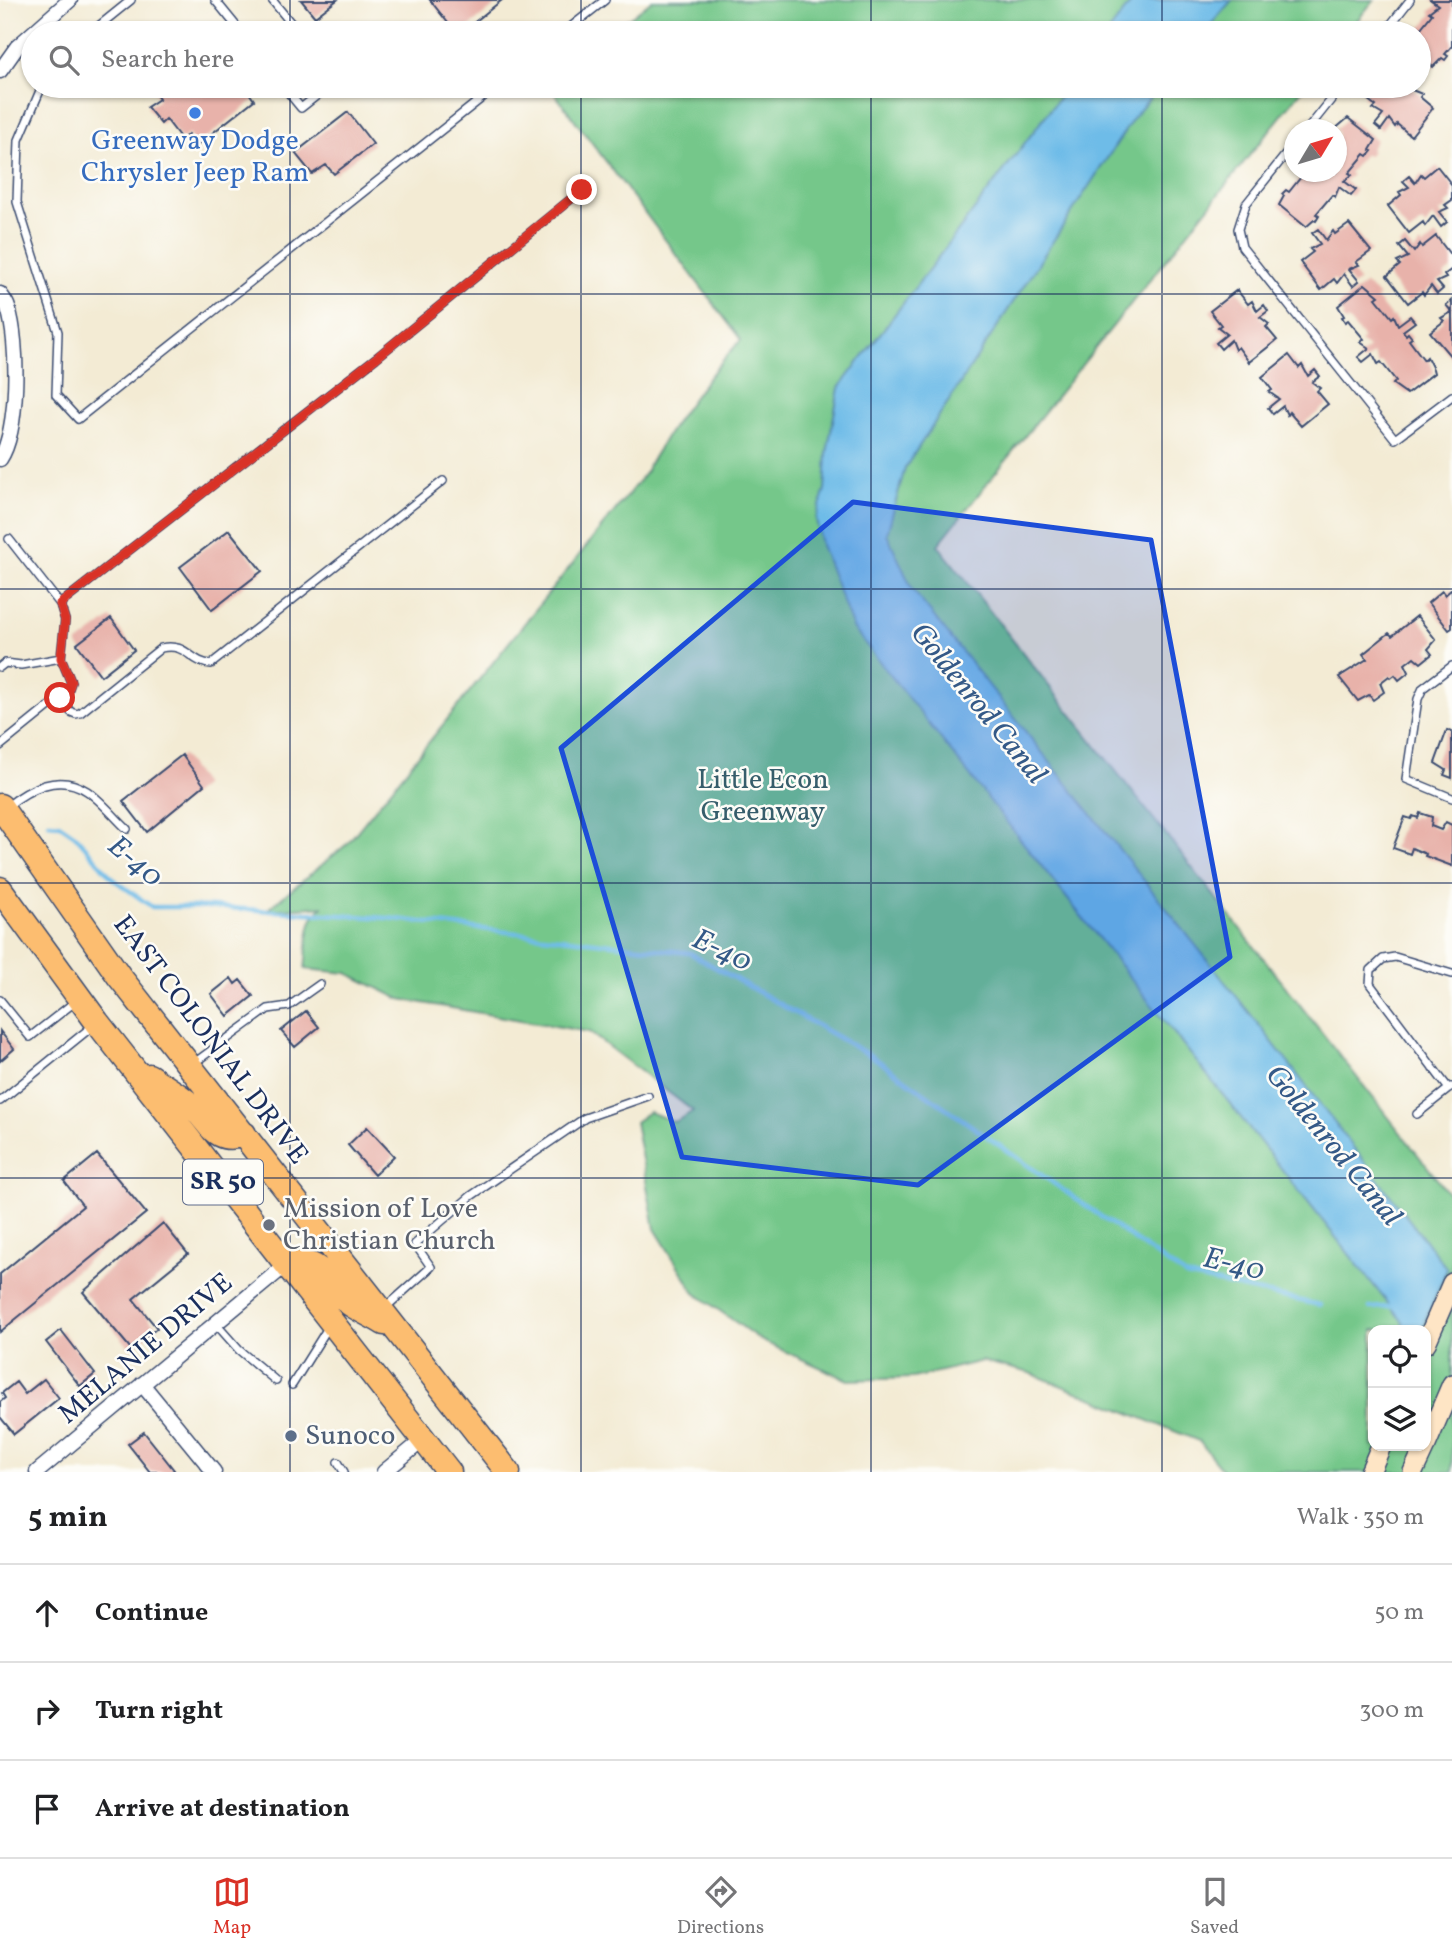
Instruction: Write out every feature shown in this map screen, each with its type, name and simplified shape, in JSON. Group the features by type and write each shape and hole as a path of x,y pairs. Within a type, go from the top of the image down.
{"highway":[{"name":"EAST COLONIAL DRIVE","path":"2,808 119,976 508,1472"},
{"name":"SR 50","path":"0,889 79,999 449,1472"},
{"path":"128,1062 192,1105 208,1126 220,1135 232,1138 244,1134"},
{"path":"287,1264 305,1262 319,1268 344,1299 397,1330"}],"street":[{"path":"46,21 69,0"},
{"path":"0,71 21,43"},
{"path":"0,294 8,307 16,355 14,404 6,451 0,459"},
{"name":"MELANIE DRIVE","path":"37,1472 287,1264"},
{"path":"1431,1331 1452,1283"},
{"path":"142,1384 214,1472"},
{"path":"1431,1432 1452,1384"},
{"path":"384,1472 424,1439"},
{"path":"1370,1472 1379,1451"},
{"path":"1413,1472 1422,1451"}],"lane":[{"path":"105,21 131,0"},
{"path":"215,0 232,21"},
{"path":"272,0 289,21"},
{"path":"578,21 605,0"},
{"path":"1393,21 1410,0"},
{"path":"36,98 19,140 17,202 58,332 57,395 78,419 482,98"},
{"path":"293,98 301,108 314,98"},
{"path":"1316,119 1332,98"},
{"path":"1284,156 1246,204 1238,229 1242,247 1395,439 1452,396"},
{"path":"60,604 376,358 582,190"},
{"path":"60,698 71,712 80,713 161,648 173,645 192,654 202,664 211,664 443,481"},
{"path":"0,746 68,691 71,682 61,658 65,620 60,604 9,539"},
{"path":"0,667 5,663 21,664 61,658"},
{"path":"1452,666 1423,688 1418,699 1406,779 1452,798"},
{"path":"2,808 37,786 60,782 86,790 127,829"},
{"path":"1417,1114 1450,1088 1370,984 1371,970 1383,958 1395,957 1452,974"},
{"path":"190,1066 268,1009 289,1006 320,984"},
{"path":"0,1000 30,1037 79,999"},
{"path":"0,1101 97,1022"},
{"path":"382,1310 431,1267 415,1244 471,1196 585,1118 648,1096"},
{"path":"292,1385 332,1321"},
{"path":"215,1323 239,1350 276,1381"},
{"path":"338,1462 344,1472"}],"highlighted area":[{"path":"853,502 1151,540 1230,957 918,1185 682,1157 561,748"}],"green space":[{"path":"652,0 1374,0 1357,21 625,21"},
{"name":"Little Econ Greenway","path":"558,98 1295,98 938,545 1452,1198 1452,1472 1224,1472 1199,1441 1030,1373 982,1361 913,1378 848,1380 762,1341 695,1293 655,1229 635,1122 649,1112 675,1122 693,1111 589,1032 400,999 347,973 305,969 310,925 313,917 324,906 267,910 347,844 647,471 659,448 692,400 741,340"}],"water":[{"path":"1133,0 1232,0 1214,21 1117,21"},
{"name":"Goldenrod Canal","path":"1059,98 1150,98 1134,117 905,468 887,534 912,589 1256,1021 1447,1269 1423,1325 1403,1325 853,628 821,545 816,519 825,489 827,453 839,388"}],"building":[{"path":"301,0 337,0 315,17"},
{"path":"430,0 502,0 476,21 447,21"},
{"path":"1431,0 1452,0 1452,46 1445,54 1448,56 1445,60 1442,58 1433,67 1431,21 1426,21 1432,14 1429,12 1438,5"},
{"path":"1366,98 1421,98 1433,108 1411,136 1397,124 1395,127 1389,119 1381,130 1375,125 1383,115 1373,109 1376,106"},
{"name":"Greenway Dodge Chrysler Jeep Ram","path":"159,99 254,100 196,146 188,134 182,140 166,119 161,124 147,107"},
{"path":"348,112 373,144 334,174 326,165 312,174 295,153"},
{"path":"1348,118 1376,140 1370,150 1372,151 1368,156 1365,154 1347,179 1347,119"},
{"path":"1437,166 1452,185 1452,200 1445,205 1448,208 1439,212 1447,222 1441,227 1433,216 1425,226 1423,222 1409,233 1388,206 1401,195 1399,192 1409,187 1403,181 1409,176 1415,183 1421,174 1424,177"},
{"path":"1297,182 1345,182 1356,190 1351,196 1339,187 1335,197 1332,195 1316,214 1319,216 1316,221 1306,227 1279,205 1284,196 1282,194 1286,190 1289,192"},
{"path":"1349,224 1371,251 1356,262 1359,265 1349,269 1359,281 1353,286 1344,274 1337,283 1334,279 1321,290 1300,262 1313,252 1310,249 1320,244 1312,233 1318,229 1326,240 1333,231 1335,234"},
{"path":"1436,236 1452,257 1452,269 1444,275 1446,278 1437,282 1443,289 1437,294 1431,286 1424,295 1422,292 1408,303 1387,276 1400,265 1397,262 1408,257 1399,246 1405,241 1414,252 1420,244 1422,247"},
{"path":"1365,284 1379,296 1376,298 1392,318 1394,316 1398,325 1410,316 1415,322 1403,331 1412,338 1409,340 1424,360 1427,357 1433,369 1434,373 1407,394 1393,384 1396,381 1381,362 1378,364 1373,354 1363,362 1358,357 1369,348 1360,342 1364,339 1348,320 1345,322 1342,317 1344,316 1338,306"},
{"path":"1237,290 1248,304 1252,301 1257,311 1264,305 1268,311 1260,317 1269,324 1266,327 1277,340 1249,362 1238,347 1235,350 1231,340 1221,349 1216,343 1227,334 1218,327 1221,325 1210,311"},
{"path":"1452,300 1452,312 1446,305"},
{"path":"1452,312 1452,358 1430,332 1444,321 1441,318"},
{"path":"1289,355 1299,368 1302,365 1308,376 1315,370 1320,376 1312,382 1320,388 1317,391 1328,404 1301,426 1289,412 1287,415 1283,406 1273,414 1268,408 1279,399 1269,392 1272,390 1262,377"},
{"path":"229,530 262,571 212,610 180,567"},
{"path":"1452,589 1452,628 1449,630 1428,603 1442,591 1445,595"},
{"path":"1417,616 1436,640 1428,649 1432,654 1421,663 1414,657 1405,664 1409,672 1399,680 1395,675 1380,683 1384,692 1373,700 1369,695 1358,701 1339,677 1367,659 1363,654 1389,633 1392,636"},
{"path":"111,618 134,650 101,676 77,644"},
{"path":"1447,730 1452,732 1452,778 1444,775 1446,770 1435,763"},
{"path":"182,755 204,785 147,832 123,801"},
{"path":"1420,813 1432,817 1431,826 1441,830 1446,822 1452,825 1452,866 1412,848 1410,854 1393,848 1405,817 1418,818"},
{"path":"231,978 235,984 240,980 253,996 228,1016 211,994"},
{"path":"306,1011 319,1027 295,1047 281,1031"},
{"path":"0,1031 14,1049 0,1061"},
{"path":"367,1127 394,1156 374,1175 348,1145"},
{"path":"97,1154 146,1213 0,1332 0,1274 83,1206 64,1181"},
{"path":"163,1223 188,1254 133,1299 157,1328 131,1349 83,1292"},
{"path":"61,1330 95,1374 80,1386 46,1342"},
{"path":"44,1379 59,1398 14,1434 0,1417 0,1402 5,1398 2,1393 16,1382 25,1394"},
{"path":"144,1432 174,1470 150,1472 128,1444"}],"waterway":[{"name":"E-40","path":"49,823 59,824 75,835 113,879 152,907 211,907 387,918 690,953 876,1059 1186,1276 1320,1305"},
{"name":"E-40","path":"1370,1308 1397,1306"}],"place":[{"name":"Greenway Dodge Chrysler Jeep Ram","path":"195,113"},
{"name":"Mission of Love Christian Church","path":"269,1225"},
{"name":"Sunoco","path":"291,1436"}],"route":[{"path":"60,698 68,691 71,682 61,658 65,620 60,604 376,358 582,190"}]}
